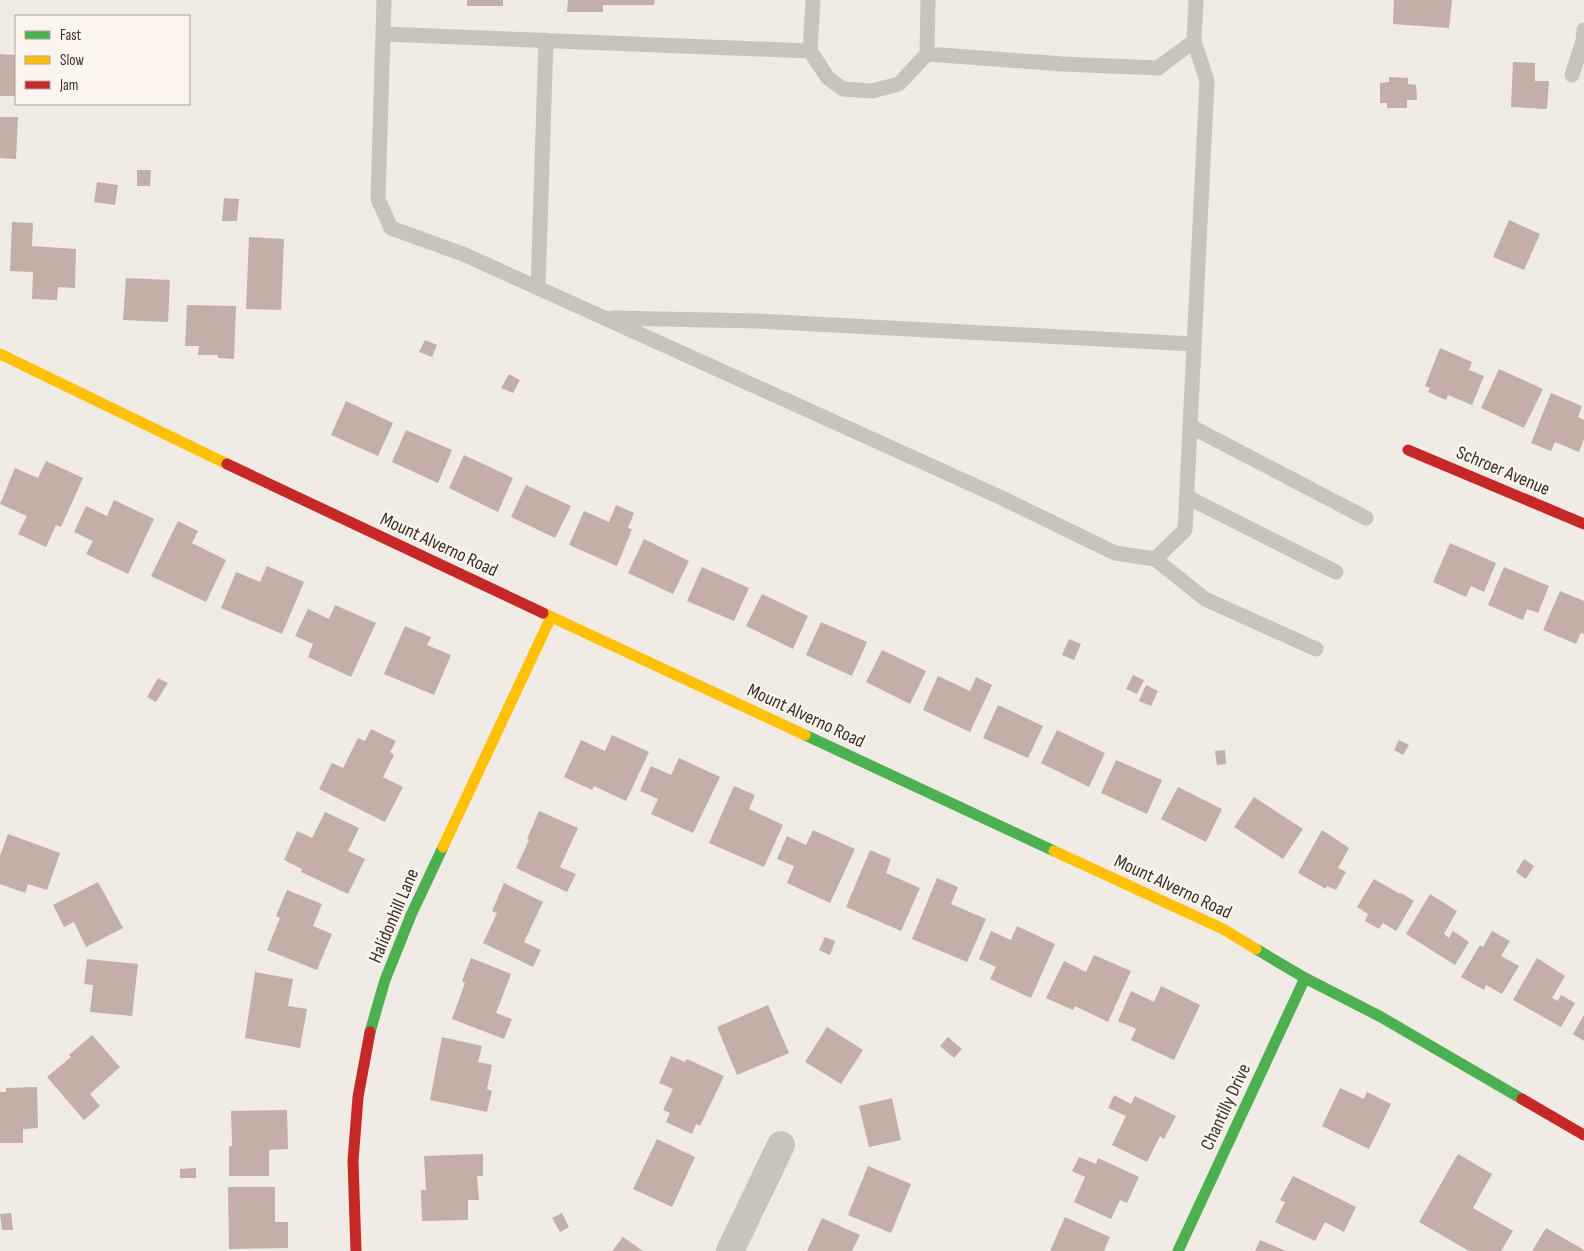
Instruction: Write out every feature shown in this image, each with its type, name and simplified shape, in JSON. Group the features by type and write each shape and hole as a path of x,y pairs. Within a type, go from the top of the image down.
{"street":[{"name":"Mount Alverno Road","path":"0,354 292,496 1223,929 1305,978 1381,1018 1584,1135"},
{"name":"Schroer Avenue","path":"1408,450 1584,524"},
{"name":"Halidonhill Lane","path":"356,1251 353,1161 358,1097 370,1034 385,980 411,914 551,617"},
{"name":"Chantilly Drive","path":"1178,1251 1305,978"},
{"path":"730,1251 781,1145"}],"lane":[{"path":"384,0 378,199 391,228 463,254 606,318 985,490 1115,553 1155,559 1205,598 1316,649"},
{"path":"813,0 810,51 828,78 843,89 872,91 899,84 927,54 928,0"},
{"path":"1155,559 1185,530 1207,81 1194,41 1196,0"},
{"path":"1572,75 1583,41 1584,30"},
{"path":"383,34 810,51"},
{"path":"538,288 546,40"},
{"path":"927,54 1063,64 1158,68 1194,41"},
{"path":"606,318 758,321 1194,344"},
{"path":"1190,426 1366,518"},
{"path":"1187,497 1336,572"}],"building":[{"path":"467,0 503,0 503,6 467,6"},
{"path":"568,0 655,0 654,5 603,5 603,12 567,12"},
{"path":"1394,0 1452,0 1449,28 1393,24"},
{"path":"0,54 15,55 15,96 0,96"},
{"path":"1513,62 1535,63 1535,81 1549,81 1547,109 1511,107"},
{"path":"1389,77 1408,78 1408,84 1416,85 1417,100 1407,100 1407,108 1387,108 1387,103 1380,103 1380,83 1389,82"},
{"path":"0,117 18,117 16,159 0,158"},
{"path":"137,170 151,170 150,186 137,186"},
{"path":"97,182 118,185 115,205 94,202"},
{"path":"224,198 239,199 237,221 222,221"},
{"path":"1509,220 1540,234 1524,270 1493,257"},
{"path":"12,222 33,223 32,246 76,249 75,288 58,287 57,300 32,299 33,272 10,271"},
{"path":"249,237 284,239 281,310 246,309"},
{"path":"126,278 170,280 168,322 123,320"},
{"path":"187,305 236,306 234,359 218,358 218,355 198,355 199,346 185,346"},
{"path":"425,340 437,345 432,357 419,352"},
{"path":"1440,348 1472,362 1469,370 1484,376 1472,405 1448,395 1446,400 1428,392 1430,388 1425,386"},
{"path":"1499,369 1543,389 1524,428 1481,408"},
{"path":"509,374 520,380 513,393 501,388"},
{"path":"1551,393 1582,406 1578,417 1584,420 1584,439 1579,452 1555,442 1551,451 1531,443"},
{"path":"346,401 393,423 378,456 331,435"},
{"path":"406,430 452,450 438,483 392,462"},
{"path":"464,455 513,478 498,512 449,488"},
{"path":"46,461 83,478 61,527 56,525 46,547 18,534 27,516 0,504 15,468 38,478"},
{"path":"526,485 571,506 555,538 511,517"},
{"path":"114,500 154,519 128,574 86,554 93,541 74,532 86,506 107,516"},
{"path":"616,505 634,513 628,528 632,529 617,566 569,545 584,511 609,522"},
{"path":"178,521 198,531 192,543 226,560 206,602 151,576"},
{"path":"644,539 689,561 673,594 628,573"},
{"path":"1450,543 1496,563 1484,592 1471,586 1466,597 1433,582"},
{"path":"267,566 304,582 282,634 221,608 236,572 260,582"},
{"path":"702,567 749,588 734,621 687,601"},
{"path":"1504,567 1549,586 1538,613 1527,609 1523,620 1488,605"},
{"path":"1560,591 1584,601 1584,634 1581,633 1576,644 1543,630"},
{"path":"762,594 808,616 793,649 746,626"},
{"path":"335,605 376,623 351,677 308,657 313,644 295,636 308,609 329,619"},
{"path":"821,622 867,642 852,676 806,655"},
{"path":"405,626 431,637 427,645 451,655 434,695 384,674"},
{"path":"1069,639 1081,644 1074,660 1062,655"},
{"path":"882,650 926,671 910,704 866,682"},
{"path":"1133,675 1144,680 1137,694 1126,689"},
{"path":"938,676 970,691 976,677 992,685 970,732 923,710"},
{"path":"158,678 168,683 156,702 147,697"},
{"path":"1146,685 1158,691 1151,706 1139,701"},
{"path":"998,705 1043,726 1028,758 983,738"},
{"path":"371,729 396,741 390,752 394,755 383,777 403,787 385,822 319,789 332,763 343,768 358,738 365,741"},
{"path":"1057,730 1105,753 1089,787 1041,763"},
{"path":"612,735 649,752 626,801 594,786 592,790 564,777 581,740 605,751"},
{"path":"1399,740 1409,745 1403,755 1394,750"},
{"path":"1225,750 1226,764 1217,765 1215,751"},
{"path":"679,758 720,777 693,833 651,814 658,799 640,791 651,766 671,775"},
{"path":"1116,760 1162,780 1147,814 1101,793"},
{"path":"734,786 755,795 749,809 783,825 764,867 709,843"},
{"path":"1178,787 1222,809 1206,842 1161,819"},
{"path":"1254,797 1303,829 1283,859 1234,827"},
{"path":"539,811 578,828 560,867 576,874 567,892 516,868 529,840 527,839"},
{"path":"325,812 359,828 348,851 365,859 348,894 301,872 302,869 284,860 297,831 312,838"},
{"path":"813,830 855,849 830,903 787,883 794,866 777,859 787,836 806,845"},
{"path":"1322,830 1349,848 1338,868 1346,872 1336,890 1327,886 1326,889 1298,873"},
{"path":"8,834 60,853 47,890 28,884 25,893 0,884 0,856"},
{"path":"870,850 891,859 886,873 920,888 901,931 846,907"},
{"path":"1524,859 1534,866 1526,879 1516,872"},
{"path":"937,878 958,887 951,904 986,919 967,962 912,939"},
{"path":"1374,879 1414,901 1396,931 1383,923 1379,929 1365,921 1368,914 1357,907"},
{"path":"98,882 123,928 86,947 74,922 64,927 53,905"},
{"path":"504,883 543,902 524,942 541,950 533,967 483,943 497,913 492,911"},
{"path":"287,890 322,904 313,926 332,934 317,970 267,950 280,918 276,916"},
{"path":"1430,894 1457,911 1444,934 1449,938 1453,931 1469,942 1455,965 1406,934"},
{"path":"1017,926 1055,944 1031,998 990,979 996,967 979,959 991,931 1011,940"},
{"path":"1492,931 1510,941 1501,956 1519,966 1502,994 1486,985 1484,990 1461,977 1480,945 1483,947"},
{"path":"825,937 835,941 830,955 819,950"},
{"path":"1094,955 1131,971 1108,1022 1075,1006 1073,1010 1046,998 1064,961 1086,972"},
{"path":"471,958 511,974 496,1013 512,1019 504,1039 452,1019 465,983 462,981"},
{"path":"1537,958 1565,976 1552,998 1558,1001 1561,995 1575,1003 1561,1027 1513,1000"},
{"path":"87,959 138,964 132,1016 90,1012 93,985 84,984"},
{"path":"255,972 293,979 288,1006 307,1009 300,1048 245,1038"},
{"path":"1161,986 1200,1005 1174,1060 1131,1040 1136,1029 1118,1021 1131,991 1154,1002"},
{"path":"768,1005 789,1053 737,1075 717,1027"},
{"path":"1584,1015 1584,1041 1573,1034"},
{"path":"827,1027 863,1050 841,1084 805,1062"},
{"path":"92,1035 120,1067 90,1094 100,1106 84,1120 47,1077 71,1057 69,1055"},
{"path":"442,1037 482,1046 478,1062 492,1065 487,1089 492,1091 487,1112 430,1100"},
{"path":"948,1037 962,1049 954,1058 940,1046"},
{"path":"671,1056 685,1062 687,1059 724,1076 700,1126 696,1124 692,1134 666,1122 670,1113 663,1110 673,1089 659,1083"},
{"path":"37,1087 38,1128 23,1129 23,1143 0,1143 0,1092 6,1092 6,1088"},
{"path":"1340,1088 1364,1099 1367,1092 1391,1104 1369,1149 1322,1126"},
{"path":"1114,1095 1131,1104 1135,1096 1176,1116 1164,1139 1160,1136 1147,1162 1112,1145 1126,1116 1108,1108"},
{"path":"892,1098 901,1140 869,1147 859,1106"},
{"path":"287,1110 288,1149 269,1150 269,1176 229,1176 229,1146 232,1146 231,1111"},
{"path":"657,1139 695,1157 672,1207 633,1189"},
{"path":"483,1154 483,1176 477,1176 479,1200 468,1200 468,1220 422,1221 421,1190 426,1190 424,1156"},
{"path":"1458,1154 1492,1174 1473,1208 1513,1231 1501,1251 1469,1251 1419,1222"},
{"path":"1079,1157 1096,1164 1098,1158 1139,1177 1127,1203 1120,1200 1111,1219 1074,1202 1085,1177 1072,1171"},
{"path":"868,1166 911,1184 891,1233 848,1215"},
{"path":"196,1168 196,1178 180,1178 180,1169"},
{"path":"1293,1176 1356,1207 1344,1232 1325,1222 1315,1241 1275,1222 1285,1202 1280,1200"},
{"path":"228,1187 275,1187 275,1222 288,1222 288,1248 229,1249"},
{"path":"11,1213 13,1230 2,1230 0,1214"},
{"path":"562,1213 569,1227 560,1232 552,1218"},
{"path":"1065,1217 1110,1237 1104,1251 1050,1251"},
{"path":"822,1218 860,1235 852,1251 807,1251"},
{"path":"1546,1228 1584,1250 1584,1251 1532,1251"},
{"path":"623,1237 643,1251 612,1251"},
{"path":"1260,1240 1286,1251 1255,1251"}],"traffic: fast":[{"path":"805,735 1054,851"},
{"path":"370,1032 385,980 411,915 443,847"},
{"path":"1256,949 1305,978 1381,1017 1522,1099"},
{"path":"1178,1251 1305,978"}],"traffic: slow":[{"path":"0,354 227,464"},
{"path":"543,613 805,735"},
{"path":"443,847 551,617"},
{"path":"1054,851 1223,929 1256,949"}],"traffic: jam":[{"path":"1408,450 1584,524"},
{"path":"227,464 543,613"},
{"path":"356,1251 353,1161 358,1097 370,1032"},
{"path":"1522,1099 1584,1135"}]}
